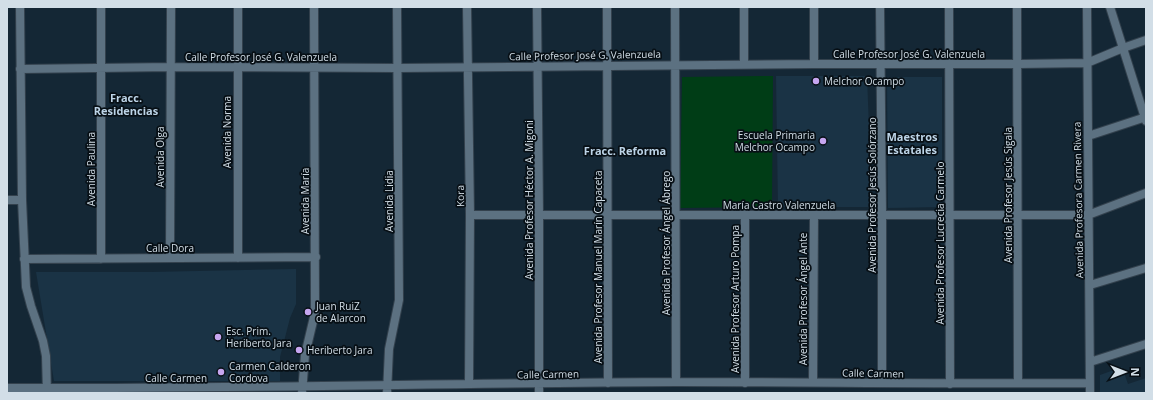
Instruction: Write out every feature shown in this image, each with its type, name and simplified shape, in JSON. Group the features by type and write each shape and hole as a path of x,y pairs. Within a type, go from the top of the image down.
{"street":[{"path":"20,7 22,200 26,287 30,306 43,341 46,356 47,391"},
{"name":"Avenida Paulina","path":"101,7 102,259"},
{"name":"Avenida Olga","path":"170,7 170,258"},
{"name":"Avenida Norma","path":"238,7 238,258"},
{"name":"Avenida María","path":"302,390 305,355 315,306 314,7"},
{"name":"Avenida Lidia","path":"387,389 389,349 399,300 397,7"},
{"name":"Kora","path":"468,7 470,215 468,384"},
{"name":"Avenida Profesor Héctor A. Migoni","path":"538,7 540,216 539,393"},
{"name":"Avenida Profesor Manuel Marín Capaceta","path":"606,7 608,383"},
{"name":"Avenida Profesor Ángel Ábrego","path":"675,7 676,382"},
{"path":"744,7 744,64"},
{"path":"814,7 814,64"},
{"name":"Avenida Profesor Jesús Solórzano","path":"880,7 882,383"},
{"name":"Avenida Profesor Lucrecia Carmelo","path":"949,7 950,384"},
{"name":"Avenida Profesor Jesús Sigala","path":"1017,7 1018,383"},
{"name":"Avenida Profesora Carmen Rivera","path":"1087,7 1090,393"},
{"path":"1088,136 1146,119 1110,7"},
{"name":"Calle Profesor José G. Valenzuela","path":"20,69 101,67 398,68 676,64 1087,63 1146,40"},
{"name":"María Castro Valenzuela","path":"470,215 608,216 675,214 1088,214 1146,193"},
{"path":"7,200 22,200"},
{"name":"Avenida Profesor Arturo Pompa","path":"745,214 745,383"},
{"name":"Avenida Profesor Ángel Ante","path":"813,382 814,215"},
{"name":"Calle Dora","path":"24,258 102,259 316,257"},
{"path":"1090,285 1146,268"},
{"path":"1090,362 1146,344"},
{"name":"Calle Carmen","path":"7,388 47,391 215,391 387,389 468,384 676,382 950,384 1090,383"}],"shaded area":[{"name":"Escuela Primaria Melchor Ocampo","path":"776,76 867,76 872,207 778,207"},
{"path":"887,77 942,77 942,207 888,208"},
{"path":"296,269 296,304 290,318 280,357 280,381 54,381 36,272 151,272"},
{"path":"1122,367 1128,384 1146,378 1146,393 1100,393 1100,375"}],"green space":[{"path":"773,76 772,207 680,208 682,77"}],"place":[{"name":"Melchor Ocampo","path":"816,81"},
{"name":"Escuela Primaria Melchor Ocampo","path":"823,141"},
{"name":"Juan RuiZ de Alarcon","path":"308,312"},
{"name":"Esc. Prim. Heriberto Jara","path":"218,337"},
{"name":"Heriberto Jara","path":"299,350"},
{"name":"Carmen Calderon Cordova","path":"221,372"}],"district":[{"name":"Fracc. Residencias","path":"126,104"},
{"name":"Maestros Estatales","path":"912,143"},
{"name":"Fracc. Reforma","path":"625,151"}]}
